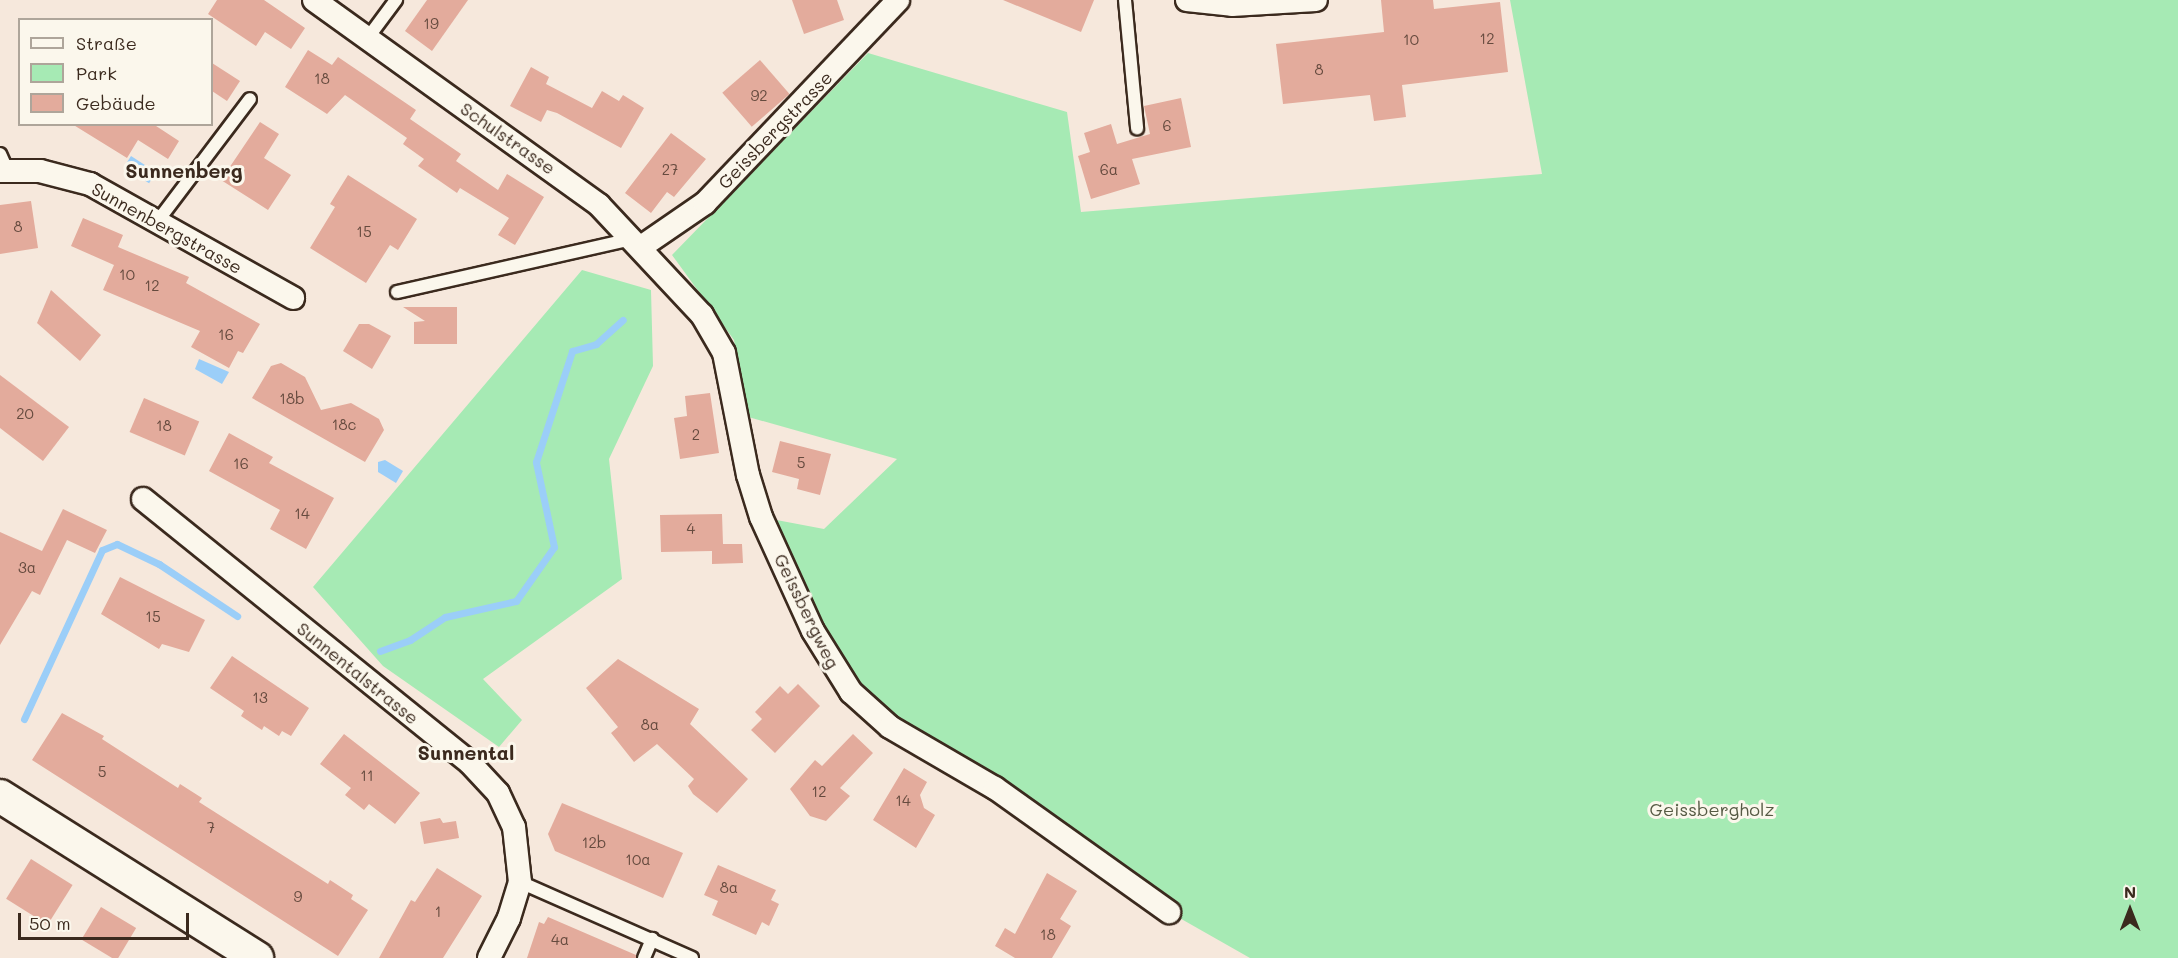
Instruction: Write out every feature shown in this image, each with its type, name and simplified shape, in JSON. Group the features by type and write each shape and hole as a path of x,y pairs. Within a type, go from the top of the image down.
{"street":[{"name":"Schulstrasse","path":"314,0 573,184 638,243"},
{"name":"Geissbergstrasse","path":"638,243 705,203 898,0"},
{"path":"1187,0 1252,5 1316,0"},
{"name":"Sunnenbergstrasse","path":"2,165 40,171 90,184 293,298"},
{"name":"Geissbergweg","path":"638,243 719,342 757,504 813,631 841,679 890,727 995,788 1169,912"},
{"name":"Sunnentalstrasse","path":"143,499 470,763 498,793 514,827 520,882 509,918 489,958"},
{"path":"0,796 257,958"}],"lane":[{"path":"367,39 396,0"},
{"path":"1125,0 1137,128"},
{"path":"158,222 250,99"},
{"path":"397,292 638,243"},
{"path":"520,882 692,958"},
{"path":"644,958 652,939"}],"green space":[{"name":"Geissbergholz","path":"1510,0 2178,0 2178,958 1250,958 1169,912 863,704 761,517 824,529 897,459 745,416 734,340 672,255 868,53 1067,112 1081,212 1542,174"},
{"path":"582,270 651,290 653,366 609,459 622,579 483,679 522,720 499,747 383,666 313,587"}],"water":[{"path":"131,156 156,172 149,183 124,167"},
{"path":"199,359 229,372 222,384 195,369"},
{"path":"385,460 403,471 396,483 378,472 378,462"}],"building":[{"path":"217,0 264,0 305,28 291,49 265,32 256,46 208,14"},
{"path":"427,0 468,0 432,51 405,31"},
{"path":"792,0 837,0 844,20 804,34"},
{"path":"1003,0 1094,0 1081,32"},
{"path":"1381,0 1433,0 1434,9 1500,2 1508,72 1402,85 1406,117 1374,121 1370,95 1283,104 1276,44 1384,32"},
{"path":"308,50 332,65 338,57 416,110 410,119 461,154 456,161 498,190 507,174 544,197 515,245 498,235 509,218 460,188 457,193 418,166 424,159 403,144 407,138 345,95 327,114 285,87"},
{"path":"760,60 790,94 752,127 722,93"},
{"path":"213,64 240,81 227,101 213,92"},
{"path":"531,67 549,77 546,84 592,108 602,91 619,101 623,95 644,108 621,148 557,113 547,110 541,122 510,106"},
{"path":"1181,98 1191,147 1132,159 1140,184 1091,199 1078,156 1090,152 1084,133 1111,124 1117,144 1150,134 1144,106"},
{"path":"260,122 279,134 264,158 291,175 268,210 221,180"},
{"path":"75,126 156,126 179,141 168,159 138,140 127,158"},
{"path":"671,133 706,159 674,197 667,192 651,213 625,193"},
{"path":"348,175 417,219 398,250 390,245 366,283 310,248 335,207 330,204"},
{"path":"31,201 38,248 0,254 0,205"},
{"path":"83,218 123,235 118,247 189,277 186,283 260,324 243,353 238,351 229,368 191,347 200,331 103,290 114,265 71,246"},
{"path":"51,290 101,335 80,361 37,323"},
{"path":"403,307 457,307 457,344 414,344 414,322 425,321"},
{"path":"359,324 369,324 391,336 372,369 343,351"},
{"path":"281,363 305,377 321,410 351,403 379,419 384,430 365,462 252,398 271,366"},
{"path":"0,375 69,427 43,461 0,428"},
{"path":"710,393 719,453 680,459 674,418 687,416 685,396"},
{"path":"144,398 199,421 185,456 130,432"},
{"path":"229,433 273,457 269,463 334,498 306,549 270,529 280,510 209,471"},
{"path":"780,441 831,454 820,495 797,489 799,479 772,472"},
{"path":"63,509 107,530 95,553 67,540 40,595 32,591 0,645 0,532 42,551"},
{"path":"722,514 723,544 742,544 743,563 712,564 712,551 661,552 660,515"},
{"path":"120,577 205,620 189,652 162,644 159,649 101,614"},
{"path":"232,656 309,708 291,736 282,731 279,736 264,726 262,730 241,716 244,711 210,688"},
{"path":"618,659 699,709 690,724 748,779 717,813 693,794 688,786 694,779 657,744 634,762 611,733 618,727 586,688"},
{"path":"798,684 820,706 775,753 751,730 762,719 755,712 780,686 788,694"},
{"path":"62,713 104,736 102,739 178,788 180,784 202,798 199,802 328,884 330,880 353,895 351,899 368,910 338,956 32,760"},
{"path":"344,734 420,793 395,824 369,804 364,810 345,795 351,788 320,764"},
{"path":"853,734 873,753 840,788 850,796 826,821 810,816 790,789 815,760 822,766"},
{"path":"904,768 927,782 920,795 924,808 935,815 916,848 873,820"},
{"path":"562,803 683,853 663,898 555,851 548,834"},
{"path":"440,818 443,823 456,821 459,838 424,844 420,822"},
{"path":"31,859 73,885 48,925 6,899"},
{"path":"718,865 776,890 771,900 779,904 769,926 762,922 756,935 712,915 718,901 704,895"},
{"path":"437,868 482,896 443,958 379,958 411,900 415,902"},
{"path":"1047,873 1077,891 1060,919 1071,926 1052,958 1015,958 995,946 1005,928 1015,934"},
{"path":"101,907 136,928 118,958 112,958 81,940"},
{"path":"548,917 636,955 636,958 527,958 539,922 544,924"}],"waterway":[{"path":"380,651 410,640 445,617 516,601 554,547 536,462 572,351 596,344 623,320"},
{"path":"24,719 102,550 117,544 159,564 237,616"}],"district":[{"name":"Sunnenberg","path":"184,170"},
{"name":"Sunnental","path":"466,752"}]}
